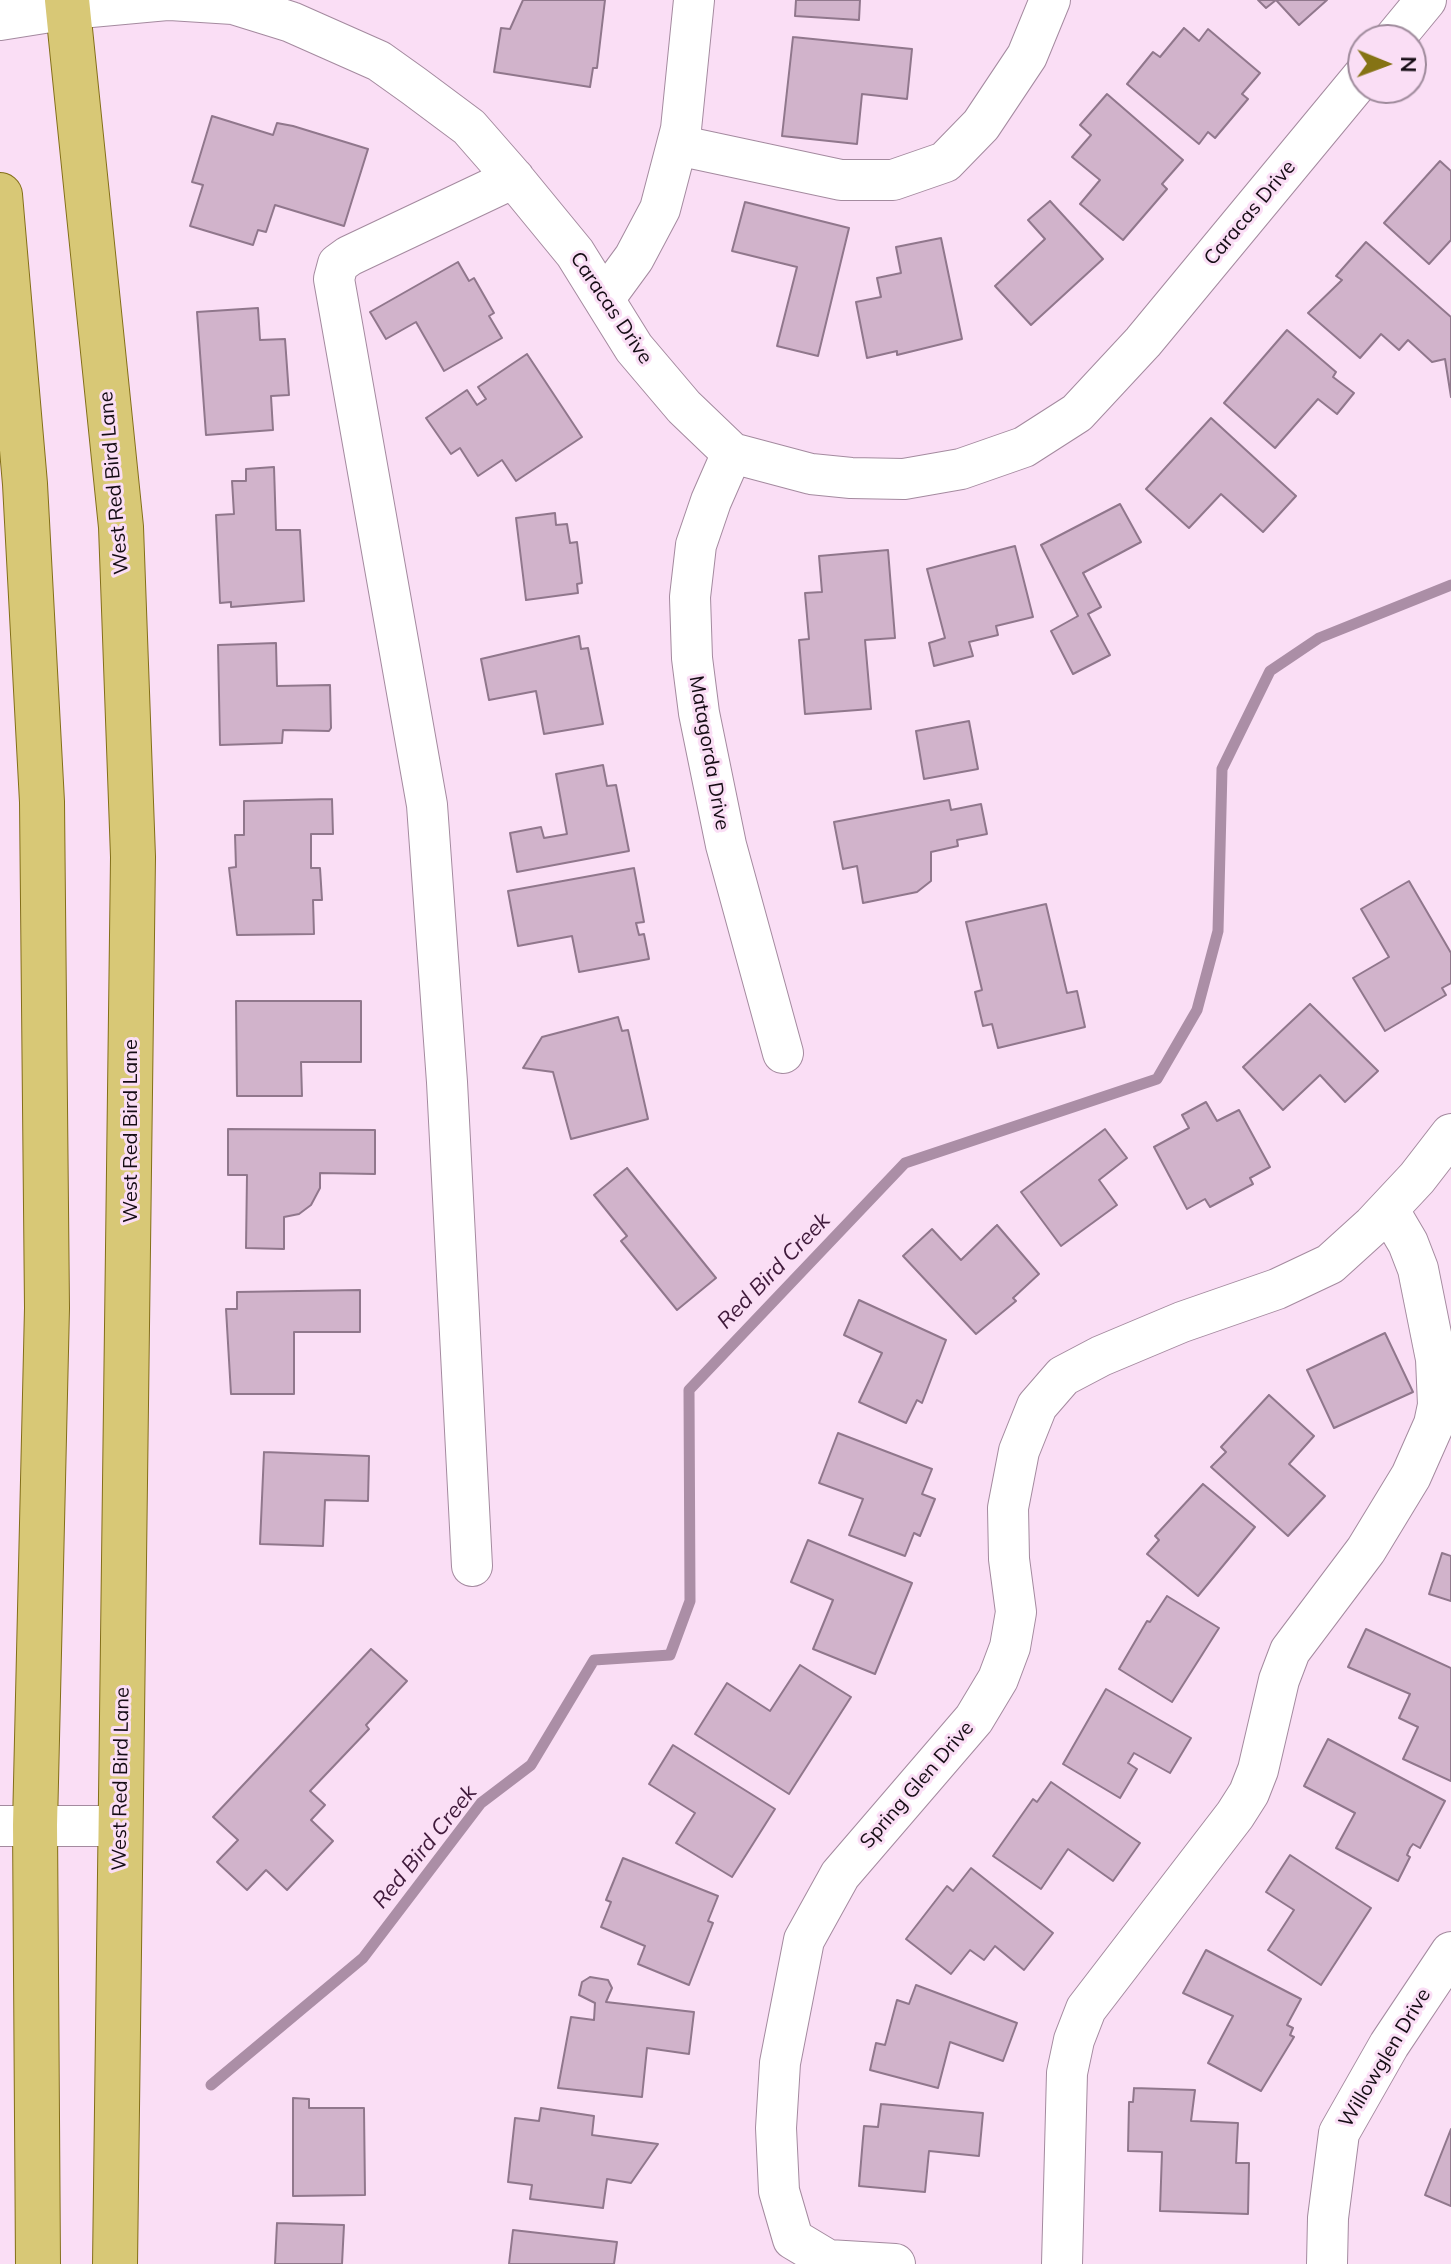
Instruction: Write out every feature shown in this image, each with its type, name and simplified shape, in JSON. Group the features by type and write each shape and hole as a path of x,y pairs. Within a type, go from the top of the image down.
{"main road":[{"name":"West Red Bird Lane","path":"68,5 121,527 133,857 115,2264"},
{"path":"0,195 25,484 42,802 47,1308 17,1825 38,2264"}],"street":[{"name":"Caracas Drive","path":"0,20 68,5 168,0 233,4 291,22 322,16 469,127 575,253 644,360 684,407 732,453 811,474 904,479 961,469 1024,447 1077,413 1143,342 1347,95"},
{"path":"604,299 634,258 660,209 677,145 694,0"},
{"path":"677,145 841,180 893,180 945,162 981,125 1027,56 1050,0"},
{"path":"1406,24 1426,0"},
{"path":"472,1566 446,1067 427,805 334,279 338,264 349,256 514,178"},
{"name":"Matagorda Drive","path":"732,453 696,545 690,597 692,658 699,713 726,845 783,1053"},
{"name":"Spring Glen Drive","path":"895,2264 828,2260 793,2239 779,2191 776,2128 780,2063 804,1940 840,1875 938,1764 974,1719 998,1679 1010,1647 1016,1612 1009,1559 1008,1508 1019,1451 1037,1406 1063,1376 1101,1356 1182,1322 1277,1289 1330,1264 1388,1209 1451,1134"},
{"path":"1062,2264 1067,2073 1074,2040 1086,2009 1249,1793 1258,1770 1279,1680 1290,1651 1366,1550 1411,1476 1434,1424 1438,1405 1436,1359 1418,1269 1408,1243 1388,1209"},
{"path":"17,1825 120,1826"},
{"name":"Willowglen Drive","path":"1327,2264 1328,2218 1339,2133 1389,2045 1451,1952"}],"building":[{"path":"523,0 605,0 597,68 593,68 590,87 494,72 501,28 510,29"},
{"path":"796,0 860,0 859,20 795,16"},
{"path":"1258,0 1276,0 1266,8"},
{"path":"1276,0 1327,0 1299,25"},
{"path":"1184,28 1199,41 1208,29 1260,73 1242,94 1248,99 1215,138 1208,132 1199,144 1127,84 1153,52 1160,57"},
{"path":"793,37 912,49 907,99 862,94 857,144 782,136"},
{"path":"1107,94 1183,160 1162,184 1167,189 1123,240 1080,204 1100,180 1072,157 1091,135 1080,125"},
{"path":"212,116 273,135 277,123 293,126 368,149 344,226 275,205 266,232 258,230 253,245 190,226 203,185 192,182"},
{"path":"1440,161 1451,171 1451,240 1429,264 1384,223"},
{"path":"1050,201 1103,259 1031,325 995,286 1045,239 1028,220"},
{"path":"745,202 849,228 818,356 777,346 797,267 732,251"},
{"path":"941,238 962,339 897,355 897,351 867,358 856,302 881,297 877,278 901,273 896,247"},
{"path":"1366,242 1451,317 1451,397 1445,359 1432,362 1408,340 1399,350 1381,334 1360,358 1308,313 1342,280 1336,276"},
{"path":"458,262 469,281 474,278 494,313 489,316 502,338 444,371 416,322 386,339 370,312"},
{"path":"258,308 260,340 285,339 289,395 271,396 273,430 206,435 197,312"},
{"path":"1287,330 1336,372 1333,377 1354,393 1337,414 1318,399 1275,448 1224,403"},
{"path":"527,354 582,437 516,481 502,460 478,476 460,448 451,454 426,418 467,390 477,405 486,399 478,387"},
{"path":"1211,418 1296,496 1263,532 1221,494 1189,528 1146,489"},
{"path":"274,467 276,530 300,530 304,601 231,607 231,602 220,603 216,515 234,514 232,481 246,481 246,469"},
{"path":"1120,504 1141,542 1083,573 1101,607 1088,614 1110,655 1073,674 1051,631 1078,616 1041,545"},
{"path":"555,513 556,525 567,524 570,543 577,542 582,583 577,584 578,593 526,600 516,518"},
{"path":"1015,546 1033,617 996,626 998,635 969,642 973,656 934,666 929,643 945,638 927,569"},
{"path":"888,550 895,638 865,640 871,709 805,714 799,640 809,639 805,593 822,592 819,556"},
{"path":"579,636 581,649 588,648 603,724 544,734 536,691 489,700 481,659"},
{"path":"276,643 277,686 330,685 331,728 329,731 283,730 282,743 220,745 218,645"},
{"path":"969,721 978,769 924,779 916,731"},
{"path":"603,765 607,786 616,785 629,851 517,872 510,833 541,827 544,838 567,834 556,774"},
{"path":"332,799 333,834 311,834 311,868 320,868 322,900 313,900 314,934 237,935 229,868 236,867 235,835 244,835 244,801"},
{"path":"949,800 951,810 981,804 987,834 957,840 958,846 931,852 931,881 917,892 863,903 857,866 843,869 834,822"},
{"path":"634,868 644,922 636,923 639,935 644,934 649,959 579,972 572,936 518,946 508,891"},
{"path":"1409,881 1451,953 1451,983 1442,988 1446,995 1385,1031 1353,978 1389,957 1361,909"},
{"path":"1046,904 1067,993 1077,991 1085,1027 998,1048 992,1024 983,1026 975,992 982,990 966,922"},
{"path":"236,1001 361,1001 361,1062 301,1062 302,1096 237,1096"},
{"path":"1310,1004 1378,1071 1345,1102 1320,1075 1283,1110 1243,1067"},
{"path":"618,1017 622,1031 628,1030 648,1119 571,1139 553,1072 523,1068 542,1037"},
{"path":"1206,1102 1217,1121 1239,1110 1270,1167 1250,1178 1253,1184 1210,1207 1205,1199 1187,1209 1154,1147 1189,1128 1182,1115"},
{"path":"228,1129 375,1130 375,1174 320,1173 320,1188 311,1205 299,1214 284,1217 284,1249 246,1248 247,1175 228,1175"},
{"path":"1105,1129 1127,1158 1099,1180 1117,1205 1061,1246 1021,1192"},
{"path":"627,1168 716,1278 677,1310 621,1241 627,1236 594,1195"},
{"path":"997,1225 1039,1274 1013,1298 1016,1301 976,1334 903,1256 932,1229 961,1260"},
{"path":"360,1290 360,1332 294,1332 294,1394 231,1394 226,1309 237,1309 237,1292"},
{"path":"859,1300 946,1340 922,1403 917,1400 906,1423 859,1402 882,1353 844,1335"},
{"path":"1385,1333 1413,1392 1334,1428 1307,1370"},
{"path":"1269,1395 1314,1436 1289,1464 1325,1496 1288,1536 1211,1467 1226,1452 1221,1447"},
{"path":"838,1433 932,1469 922,1494 935,1499 920,1536 914,1533 905,1556 849,1535 863,1499 819,1483"},
{"path":"264,1452 369,1456 368,1501 325,1500 323,1546 260,1544"},
{"path":"1203,1484 1255,1527 1198,1596 1147,1554 1159,1540 1155,1536"},
{"path":"808,1540 912,1583 875,1674 813,1649 833,1600 791,1582"},
{"path":"1442,1553 1451,1556 1451,1601 1429,1594"},
{"path":"1167,1596 1219,1628 1172,1702 1119,1669 1147,1621 1150,1622"},
{"path":"1366,1629 1451,1668 1451,1781 1403,1759 1418,1727 1399,1718 1410,1694 1348,1667"},
{"path":"371,1649 407,1681 366,1725 369,1729 310,1791 325,1805 311,1820 333,1841 287,1890 266,1870 247,1890 217,1862 238,1840 213,1817"},
{"path":"800,1665 851,1697 789,1794 695,1734 727,1683 770,1711"},
{"path":"1106,1689 1191,1738 1170,1773 1134,1753 1128,1763 1137,1769 1120,1798 1063,1764"},
{"path":"1328,1739 1445,1801 1420,1848 1413,1844 1410,1848 1407,1855 1410,1857 1398,1881 1336,1848 1355,1813 1304,1786"},
{"path":"673,1745 775,1809 732,1877 676,1843 695,1813 649,1784"},
{"path":"1051,1782 1140,1843 1113,1881 1068,1849 1041,1889 993,1856 1033,1799 1037,1802"},
{"path":"1290,1855 1371,1908 1321,1985 1268,1950 1294,1910 1266,1892"},
{"path":"623,1858 718,1896 708,1921 713,1923 689,1985 638,1964 645,1946 601,1927 611,1902 606,1900"},
{"path":"971,1868 1053,1933 1024,1970 995,1946 984,1960 970,1950 951,1974 906,1939 947,1886 953,1891"},
{"path":"1206,1950 1301,1999 1287,2025 1293,2028 1290,2035 1294,2037 1261,2091 1208,2063 1233,2016 1183,1993"},
{"path":"590,1977 608,1980 612,1988 606,2002 694,2012 689,2054 647,2048 642,2097 558,2088 571,2017 594,2020 595,2003 579,1995 582,1982"},
{"path":"916,1985 1017,2023 1003,2061 950,2042 938,2088 870,2070 876,2043 885,2045 897,2000 909,2004"},
{"path":"1134,2088 1195,2090 1191,2121 1238,2123 1236,2163 1249,2163 1248,2214 1160,2211 1162,2152 1128,2151 1129,2102 1133,2102"},
{"path":"293,2098 309,2099 309,2108 364,2108 365,2195 293,2196"},
{"path":"881,2104 983,2113 979,2156 929,2151 925,2192 859,2186 864,2126 878,2127"},
{"path":"541,2108 594,2116 592,2135 658,2144 631,2183 607,2179 603,2208 530,2199 532,2185 508,2182 515,2118 539,2121"},
{"path":"1451,2129 1451,2206 1425,2195"},
{"path":"277,2223 344,2225 342,2264 275,2264"},
{"path":"513,2230 617,2242 614,2264 509,2264"}],"waterway":[{"name":"Red Bird Creek","path":"211,2085 363,1958 481,1803 531,1765 594,1660 670,1655 690,1601 689,1390 905,1163 1157,1079 1197,1010 1218,931 1222,769 1270,671 1319,638 1451,585"}]}
